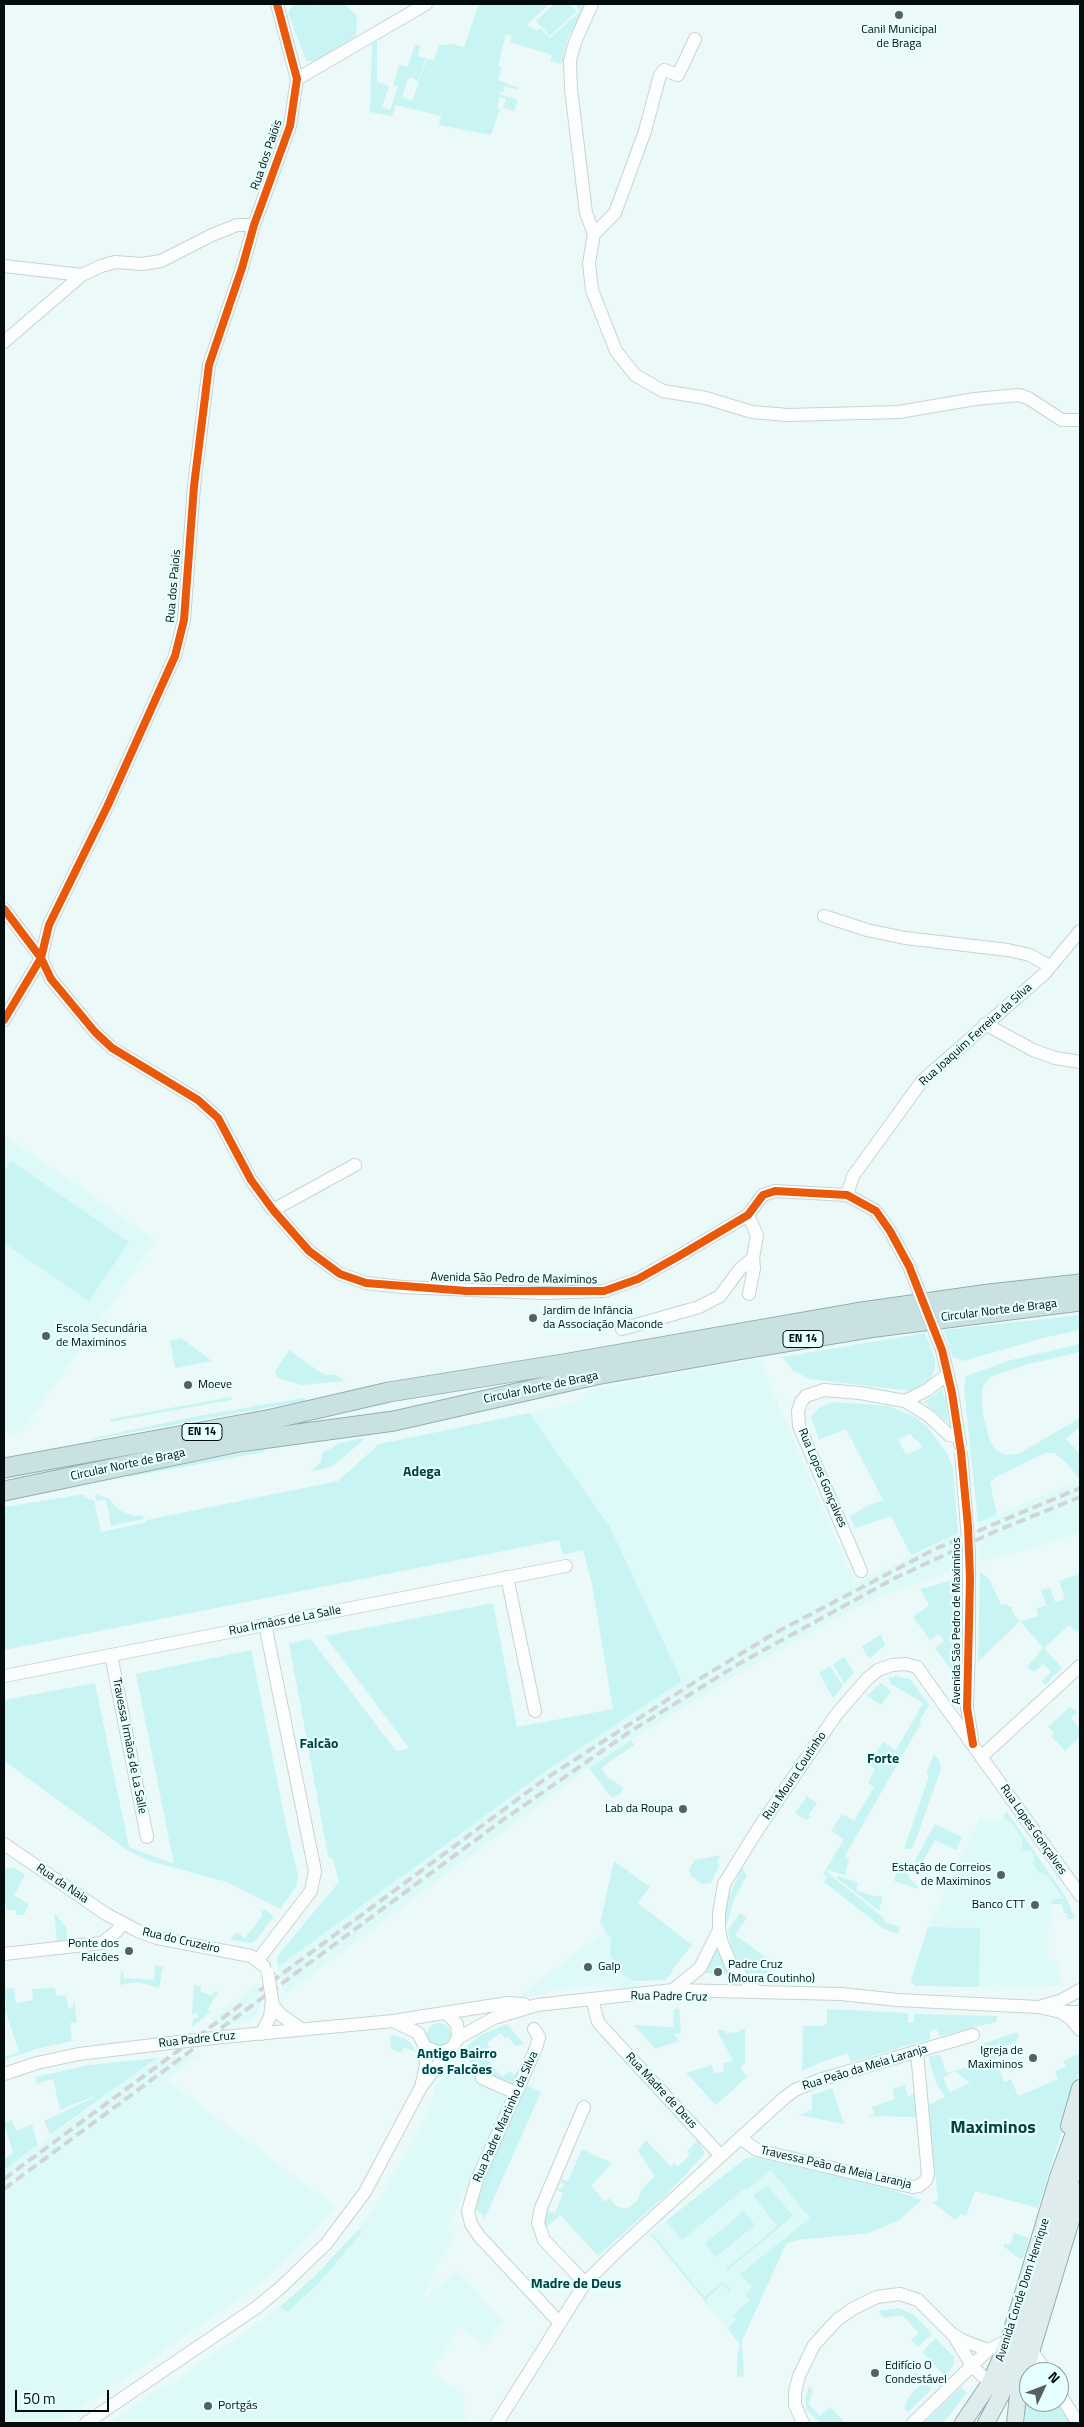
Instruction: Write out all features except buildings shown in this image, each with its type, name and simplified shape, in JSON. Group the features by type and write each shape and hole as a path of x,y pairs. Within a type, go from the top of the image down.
{"highway":[{"name":"Circular Norte de Braga","path":"4,1468 272,1419 389,1392 855,1313 989,1294 1080,1284"},
{"name":"Circular Norte de Braga","path":"4,1491 239,1442 394,1421 596,1375 754,1347 886,1325 1080,1301"}],"main road":[{"name":"Avenida Conde Dom Henrique","path":"1058,2177 1064,2142 1080,2088"},
{"name":"Avenida Conde Dom Henrique","path":"986,2423 1058,2177 1080,2117"},
{"name":"Avenida Conde Dom Henrique","path":"1015,2423 1018,2395 1059,2261 1080,2149"},
{"name":"Avenida Conde Dom Henrique","path":"962,2423 998,2383 1021,2342 1073,2193"}],"street":[{"name":"Rua dos Paióis","path":"254,224 290,126 297,79 277,4"},
{"path":"297,79 426,4"},
{"path":"592,4 575,42 570,61 571,90 586,213 594,234 588,263 592,290 607,333 616,351 635,375 663,391 706,398 752,412 788,415 899,412 974,399 1019,395 1028,398 1062,420 1080,420"},
{"path":"594,234 615,213 645,131 660,75 664,70 678,75 695,39"},
{"path":"4,342 82,275 101,266 115,262 142,264 161,261 212,235 237,225 254,224"},
{"name":"Rua dos Paiois","path":"4,1020 41,958 49,925 107,807 174,656 184,620 194,486 209,365 242,268 254,224"},
{"path":"4,266 82,275"},
{"name":"Avenida São Pedro de Maximinos","path":"4,909 41,958 51,979 95,1032 112,1048 198,1100 218,1118 251,1180 273,1210 309,1251 340,1274 366,1283 467,1291 543,1293 604,1291 638,1279 748,1215 763,1195 775,1191 847,1195 876,1210 890,1230 909,1266 942,1350 948,1374 961,1452 969,1552 967,1708 972,1744"},
{"path":"824,916 867,930 905,938 1008,950 1030,955 1049,966"},
{"name":"Rua Joaquim Ferreira da Silva","path":"847,1195 853,1176 922,1081 1045,972 1080,930"},
{"path":"985,1024 1033,1050 1055,1058 1080,1062"},
{"path":"273,1210 355,1165"},
{"path":"748,1215 757,1235 749,1294"},
{"path":"622,1329 699,1307 720,1296 740,1269 753,1258"},
{"path":"905,1401 927,1390 948,1374"},
{"name":"Rua Lopes Gonçalves","path":"861,1571 799,1426 798,1411 801,1402 806,1396 824,1390 860,1393 905,1401 929,1416 948,1435 959,1437"},
{"name":"Rua Irmãos de La Salle","path":"4,1676 566,1566"},
{"path":"507,1577 534,1711"},
{"path":"260,2034 270,2017 273,2003 268,1973 258,1960 311,1892 315,1871 265,1624"},
{"name":"Travessa Irmãos de La Salle","path":"111,1655 147,1837"},
{"name":"Rua Moura Coutinho","path":"756,1990 732,1967 726,1955 719,1930 722,1894 730,1873 836,1715 854,1692 878,1670 892,1665 906,1664 918,1667"},
{"path":"982,1757 1080,1666"},
{"name":"Rua Lopes Gonçalves","path":"918,1667 1080,1895"},
{"name":"Rua da Naia","path":"4,1844 122,1923"},
{"path":"4,1954 102,1943 117,1931 122,1923"},
{"name":"Rua do Cruzeiro","path":"122,1923 157,1938 251,1956 258,1960"},
{"name":"Rua Moura Coutinho","path":"673,1990 700,1968 719,1930"},
{"name":"Rua Padre Cruz","path":"624,1996 673,1990 756,1990 1038,2007 1061,2012 1080,2012"},
{"name":"Rua Padre Cruz","path":"1038,2007 1060,2001 1080,1990"},
{"path":"86,2423 257,2307 302,2268 340,2226 365,2192 421,2088 458,2038 494,2018 536,2005 624,1996"},
{"name":"Rua Padre Cruz","path":"624,1996 898,2000"},
{"name":"Rua Madre de Deus","path":"592,1999 602,2027 721,2156"},
{"path":"273,2003 281,2015 301,2030"},
{"name":"Rua Padre Cruz","path":"4,2074 38,2063 79,2054 223,2037 393,2021 508,2004 536,2005"},
{"path":"1061,2012 1071,2018 1080,2030"},
{"path":"447,2014 457,2024 458,2038"},
{"path":"418,2033 424,2021 430,2015"},
{"path":"393,2021 418,2033 425,2047 426,2065 421,2088"},
{"name":"Rua Padre Martinho da Silva","path":"534,2029 539,2037 536,2048 477,2180 468,2211 469,2218 479,2236 560,2322"},
{"name":"Rua Peão da Meia Laranja","path":"497,2423 585,2283 784,2098 803,2086 973,2035"},
{"path":"425,2047 440,2053 448,2051"},
{"name":"Travessa Peão da Meia Laranja","path":"740,2138 757,2150 912,2187 923,2184 928,2174 917,2052"},
{"path":"482,2078 516,2093"},
{"path":"584,2107 541,2208 538,2223 544,2240 585,2283"},
{"path":"803,2423 795,2405 794,2392 805,2362 824,2333 854,2308 877,2298 900,2294 908,2295 928,2308 952,2334 972,2366 998,2383"},
{"path":"952,2334 964,2341 988,2350"},
{"path":"912,2423 988,2350 1009,2340"},
{"path":"1031,2349 1039,2362"},
{"path":"1069,2409 1078,2423"}],"shaded area":[{"path":"298,4 314,6 316,4 344,4 357,16 356,36 315,62 306,60 288,13 292,6"},
{"path":"479,4 549,4 527,25 537,31 540,28 550,38 580,11 574,4 586,4 568,38 564,53 564,63 550,61 552,55 510,42 512,36 506,34 498,66 502,68 498,80 519,88 518,90 505,86 503,93 500,92 499,94 518,100 514,111 503,108 506,99 500,97 497,108 500,109 491,135 439,125 441,116 396,105 392,116 370,112 372,44 377,41 377,82 389,86 382,107 390,110 398,87 393,85 399,65 408,67 415,44 420,46 418,56 426,58 418,82 412,77 408,79 402,97 412,101 427,59 434,60 439,45 453,44 464,47"},
{"path":"554,4 570,4 577,11 550,36 536,21"},
{"name":"Escola Secundária de Maximinos","path":"4,1135 156,1240 22,1432 4,1434"},
{"path":"11,1161 129,1242 89,1301 4,1243 4,1171"},
{"path":"1080,1315 1080,1330 1043,1338 964,1361 953,1357 944,1330"},
{"path":"925,1333 935,1359 935,1369 930,1379 911,1391 810,1379 793,1371 782,1357"},
{"path":"181,1338 212,1361 175,1368 170,1341"},
{"path":"1080,1344 1080,1352 1029,1364 990,1377 983,1386 982,1394 983,1415 990,1441 995,1449 1005,1455 1018,1454 1080,1418 1080,1427 1066,1439 1080,1454 1080,1480 1066,1462 1054,1453 1045,1453 996,1477 990,1483 997,1514 978,1523 964,1389 966,1376 1011,1360"},
{"path":"289,1350 323,1374 335,1375 345,1381 302,1385 277,1378 275,1371"},
{"path":"759,1359 855,1583 958,1533 960,1569 901,1589 862,1605 735,1676 631,1740 589,1768 284,1995 278,1967 550,1768 682,1681 609,1525 529,1413 579,1402 589,1390"},
{"path":"942,1389 946,1402 948,1423 924,1402"},
{"path":"232,1398 231,1400 109,1422 111,1419"},
{"path":"306,1399 304,1401 90,1440 198,1416"},
{"path":"832,1402 889,1406 915,1417 928,1428 947,1453 953,1469 958,1533 911,1555 891,1516 855,1528 850,1516 867,1506 883,1500 846,1429 819,1440 811,1417 819,1408","holes":["910,1434 923,1447 906,1455 898,1439"]},
{"path":"529,1413 609,1525 682,1681 550,1768 278,1967 277,1957 282,1950 339,1882 333,1860 328,1856 289,1643 311,1639 396,1751 409,1748 325,1636 493,1603 517,1727 613,1709 592,1584 583,1550 563,1555 559,1540 4,1650 4,1507 84,1494 85,1498 94,1500 101,1532 147,1522 147,1520 338,1481 379,1444"},
{"path":"362,1438 363,1440 331,1467 310,1472 321,1462 322,1453 340,1443"},
{"path":"265,1450 264,1452 128,1477 130,1474"},
{"path":"1080,1480 1080,1533 980,1563 978,1523"},
{"path":"95,1494 107,1498 121,1511 134,1516 143,1515 144,1519 111,1526 106,1500 96,1501"},
{"path":"980,1572 989,1579 1001,1605 1008,1604 1008,1606 1012,1607 1012,1612 1020,1621 978,1662"},
{"path":"1080,1574 1080,1629 1077,1632 1069,1625 1044,1648 1062,1668 1045,1685 1042,1681 1051,1672 1043,1664 1034,1672 1027,1667 1043,1648 1020,1621 1038,1616 1036,1609 1046,1605 1041,1590 1050,1587 1055,1602 1065,1599 1059,1581"},
{"path":"960,1578 958,1679 935,1648 944,1641 939,1634 930,1640 913,1617 929,1605 920,1589"},
{"path":"881,1634 885,1645 869,1659 862,1647"},
{"path":"251,1650 298,1876 296,1887 280,1909 227,1882 149,1861 127,1850 4,1761 4,1700 95,1683 129,1847 174,1864 136,1674"},
{"path":"844,1657 854,1672 844,1684 833,1664"},
{"path":"830,1666 843,1686 833,1698 819,1673"},
{"path":"896,1676 910,1679 929,1705 920,1720 921,1723 845,1856 849,1859 845,1875 828,1870 827,1872 884,1918 884,1922 900,1927 898,1934 884,1929 824,1882 827,1877 823,1874 844,1839 831,1831 842,1814 854,1821 874,1787 868,1783 875,1769 868,1764 883,1742 896,1750 923,1703 891,1684 889,1678"},
{"path":"881,1683 891,1691 881,1705 867,1696"},
{"path":"1071,1707 1077,1712 1071,1718 1080,1728 1080,1737 1065,1751 1051,1736 1054,1733 1048,1727"},
{"path":"631,1740 634,1745 601,1768 606,1776 623,1787 620,1794 612,1798 589,1768"},
{"path":"934,1754 939,1759 941,1769 914,1845 911,1849 904,1849 929,1776 926,1774"},
{"path":"807,1796 817,1803 808,1815 812,1817 806,1820 795,1813"},
{"name":"Estação de Correios de Maximinos","path":"1007,1812 1067,1899 1052,1899 1051,1923 1049,1923 1048,1960 1059,1961 1061,1986 990,1985 988,1988 979,1987 980,1928 928,1927 980,1818 992,1824 997,1819 999,1821"},
{"path":"1007,1812 1067,1899 1075,1919 1067,1919 1067,1913 1064,1913 1062,1904 1051,1904 1052,1899 1064,1899 1047,1875 1040,1873 1033,1864 1034,1856 1031,1851 1022,1850 1022,1838 1013,1825 1003,1817"},
{"path":"935,1824 962,1837 956,1850 935,1840 916,1873 914,1868 915,1860"},
{"path":"721,1855 717,1863 720,1864 711,1883 702,1884 691,1876 689,1869 695,1860"},
{"path":"614,1861 650,1887 638,1903 692,1945 665,1980 633,1981 626,1976 610,1956 611,1938 600,1923"},
{"path":"900,1861 905,1864 909,1878 919,1887 918,1889 894,1881"},
{"path":"4,1868 15,1868 25,1875 14,1895 29,1904 24,1915 16,1915 16,1910 6,1910 6,1904 4,1904"},
{"path":"742,1868 747,1875 734,1899 726,1927 726,1909 729,1896"},
{"path":"838,1876 858,1883 856,1890 876,1897 877,1895 883,1897 879,1911 837,1878"},
{"path":"265,1909 274,1917 256,1940 252,1943 230,1940 236,1932 245,1938 263,1915 261,1912"},
{"path":"54,1913 66,1927 67,1938 86,1938 57,1941"},
{"path":"740,1913 747,1918 735,1935 774,1963 766,1974 748,1973 743,1969 732,1951 728,1930"},
{"path":"928,1927 980,1928 979,1987 915,1986 911,1980"},
{"path":"607,1930 612,1946 611,1956 633,1981 644,1986 609,1988 608,1984 551,1990 548,1994 522,1997 522,1993"},
{"path":"718,1942 732,1973 723,1974 722,1969 714,1969 714,1974 701,1973 712,1959"},
{"path":"155,1965 163,1967 159,1988 138,1982 120,1985 121,1972 124,1972 123,1978 154,1980"},
{"path":"258,1982 261,2004 258,2013 248,2023 221,2026 214,2018"},
{"path":"194,1985 202,1986 200,1991 212,1996 215,1991 218,1992 208,2009 210,2012 192,2027 193,2019 198,2018 198,2013 192,2014"},
{"path":"14,1988 16,2003 33,2000 32,1989 55,1988 56,1996 66,1995 68,2008 73,2007 74,1999 77,2022 70,2023 72,2041 36,2049 4,2060 4,2057 19,2052 4,2007 6,2005 5,1989"},
{"path":"674,2009 679,2009 681,2033 674,2034 679,2041 655,2049 634,2025 673,2027"},
{"path":"827,2009 908,2013 908,2023 914,2022 914,2014 997,2016 996,2022 940,2036 936,2029 930,2031 930,2039 851,2062 848,2053 802,2071 803,2026 823,2026 827,2023"},
{"path":"439,2023 444,2024 450,2030 450,2040 444,2046 439,2047 434,2046 428,2040 427,2035 428,2030 434,2024"},
{"path":"507,2024 524,2044 515,2046 508,2037 505,2038 500,2033 487,2043 489,2047 482,2053 502,2077 510,2071 514,2075 522,2067 513,2087 503,2079 491,2077 477,2070 461,2052 478,2036"},
{"path":"745,2029 745,2063 740,2068 747,2077 716,2105 686,2073 712,2065 714,2073 724,2072 723,2063 733,2061 717,2030 725,2030 725,2033 740,2032 740,2030"},
{"path":"1017,2032 1019,2037 1016,2039 1017,2042 1000,2048 1003,2055 995,2058 1004,2082 1011,2079 1018,2096 1058,2079 1055,2071 1066,2067 1063,2061 1080,2053 1080,2067 1076,2086 1038,2208 975,2191 966,2216 960,2214 956,2220 933,2203 938,2199 927,2105 945,2097 936,2083 928,2057 940,2054 946,2073 987,2062 982,2044","holes":["954,2071 970,2083 950,2092 943,2078"]},
{"path":"390,2035 404,2038 411,2043 416,2052 404,2047 401,2053 391,2049"},
{"path":"200,2054 166,2080 335,2207 304,2242 271,2274 238,2300 59,2423 4,2423 4,2170 157,2058"},
{"path":"157,2058 50,2135 44,2121 95,2097 60,2110 53,2079 36,2084 35,2077 89,2065"},
{"path":"453,2061 507,2099 447,2230 455,2234 431,2277 423,2300 456,2271 503,2320 486,2345 460,2327 430,2373 465,2394 463,2401 467,2423 108,2423 165,2384 167,2387 280,2307 334,2257 366,2220 380,2199 426,2117 434,2097 433,2090"},
{"path":"524,2084 541,2092 485,2218 476,2209 477,2195"},
{"path":"905,2085 908,2096 916,2093 918,2117 866,2116 874,2114 872,2107 895,2099 892,2089"},
{"path":"832,2088 844,2124 799,2115 812,2110 812,2095"},
{"path":"12,2120 16,2131 32,2124 38,2145 4,2170 4,2159 13,2153 4,2123"},
{"path":"646,2140 671,2167 674,2163 678,2166 690,2155 687,2151 698,2140 705,2154 667,2194 598,2256 560,2215 544,2229 542,2218 546,2210 555,2213 563,2193 557,2190 558,2188 561,2189 564,2184 560,2182 562,2179 568,2181 582,2149 612,2163 591,2186 605,2202 609,2198 616,2206 626,2209 637,2201 642,2189 655,2176 638,2151"},
{"path":"753,2157 880,2186 922,2200 899,2220 869,2233 797,2240 786,2244 740,2344 650,2234 746,2158"},
{"path":"753,2157 880,2186 922,2200 899,2220 869,2233 797,2240 786,2244 742,2341 744,2376 737,2377 737,2356 740,2344 727,2328 737,2319 733,2315 750,2300 745,2294 752,2287 740,2274 810,2218 771,2170 747,2190 745,2188 682,2240 666,2221 746,2158"},
{"path":"767,2185 793,2216 727,2271 726,2269 777,2226 753,2196"},
{"path":"744,2211 755,2225 716,2257 705,2243"},
{"path":"359,2229 362,2232 317,2285 287,2312 280,2307 315,2276"},
{"path":"1014,2233 1029,2238 1024,2257 1020,2259 1003,2246 1005,2243 1010,2245"},
{"path":"650,2234 654,2235 704,2297 722,2282 731,2289 729,2291 723,2284 706,2299 709,2306"},
{"path":"899,2308 914,2315 932,2334 918,2347 911,2340 919,2333 902,2315 885,2318 879,2313 879,2311"},
{"path":"936,2338 954,2357 954,2365 945,2376 922,2352"},
{"path":"916,2372 932,2389 908,2412 904,2407 911,2394 921,2385 912,2375"},
{"path":"809,2386 813,2390 809,2404 820,2416 830,2407 845,2423 820,2423 806,2409 806,2397"},
{"path":"961,2387 967,2393 943,2423 924,2423"},
{"path":"1025,2412 1065,2412 1072,2423 1025,2423"}],"railway":[{"path":"259,1991 545,1779 701,1678 775,1633 935,1549 1080,1488"},
{"path":"4,2189 500,1822 631,1731 742,1662 893,1579 996,1531 1080,1497"},
{"path":"4,2179 243,2003"}],"cycle path":[{"path":"4,1020 41,958 49,925 107,807 175,656 184,620 194,486 209,365 242,268 254,225 290,126 297,79 277,4"},
{"path":"4,909 41,958 51,979 95,1032 112,1048 198,1100 218,1118 251,1180 273,1210 309,1251 340,1274 366,1283 467,1291 604,1291 638,1279 679,1256 748,1215 763,1195 775,1191 847,1195 876,1211 890,1231 909,1266 942,1350 952,1393 961,1452 968,1526 970,1579 967,1708 973,1744"}],"place":[{"name":"Canil Municipal de Braga","path":"899,15"},
{"name":"Jardim de Infância da Associação Maconde","path":"533,1318"},
{"name":"Escola Secundária de Maximinos","path":"46,1336"},
{"name":"Moeve","path":"188,1385"},
{"name":"Lab da Roupa","path":"683,1809"},
{"name":"Estação de Correios de Maximinos","path":"1001,1875"},
{"name":"Banco CTT","path":"1035,1905"},
{"name":"Ponte dos Falcões","path":"129,1951"},
{"name":"Galp","path":"588,1967"},
{"name":"Padre Cruz (Moura Coutinho)","path":"718,1972"},
{"name":"Igreja de Maximinos","path":"1033,2058"},
{"name":"Edifício O Condestável","path":"875,2373"},
{"name":"Portgás","path":"208,2406"}],"district":[{"name":"Adega","path":"422,1473"},
{"name":"Falcão","path":"319,1745"},
{"name":"Forte","path":"883,1760"},
{"name":"Antigo Bairro dos Falcões","path":"457,2064"},
{"name":"Maximinos","path":"993,2129"},
{"name":"Madre de Deus","path":"576,2285"}]}
